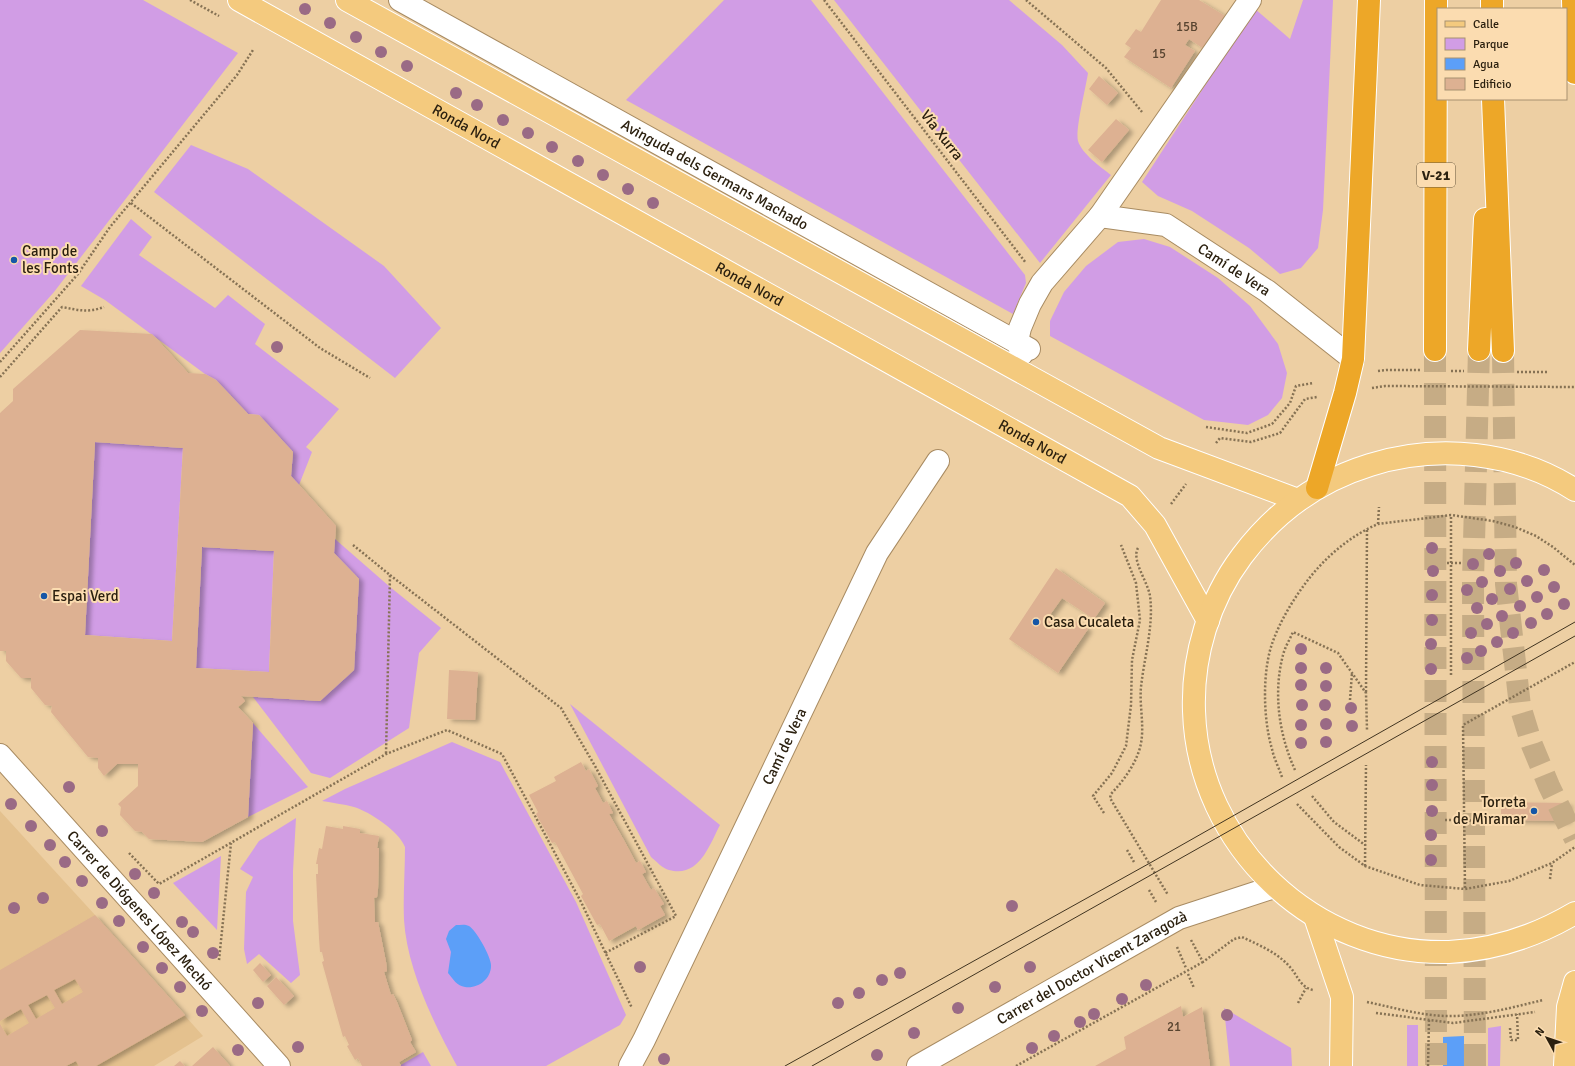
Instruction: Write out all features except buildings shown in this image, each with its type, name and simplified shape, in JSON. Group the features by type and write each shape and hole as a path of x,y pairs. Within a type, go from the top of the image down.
{"highway":[{"path":"1317,488 1345,393 1353,359 1369,0"},
{"name":"V-21","path":"1435,350 1436,0"},
{"path":"1573,0 1575,73"},
{"path":"1478,350 1492,100"},
{"path":"1492,100 1503,351"}],"main road":[{"name":"Ronda Nord","path":"239,0 1130,496 1155,525 1208,621"},
{"path":"347,0 1159,448 1225,471 1298,500"},
{"path":"1575,490 1538,471 1501,459 1464,453 1425,453 1387,459 1351,471 1317,488 1298,500 1274,519 1244,554 1219,593 1200,646 1194,697 1198,749 1204,773 1212,798 1230,832 1243,852 1274,887 1315,917 1346,933 1379,944 1414,950 1448,952 1483,949 1517,940 1550,928 1575,913"},
{"path":"1315,917 1342,996 1341,1066"},
{"path":"1565,1066 1566,1031 1573,988"}],"street":[{"name":"Avinguda dels Germans Machado","path":"400,0 1023,345"},
{"path":"1063,394 1024,358 1020,328 1030,304 1042,283 1100,216 1250,0"},
{"name":"Camí de Vera","path":"1100,216 1166,225 1267,291 1353,359"},
{"name":"Camí de Vera","path":"630,1066 644,1040 878,553 938,461"},
{"name":"Carrer de Diógenes López Mechó","path":"0,755 279,1066"},
{"name":"Carrer del Doctor Vicent Zaragozà","path":"918,1066 1179,918 1274,887"},
{"name":"Camí de Vera","path":"639,1066 644,1040"}],"path":[{"name":"Vía Xurra","path":"824,0 1042,283"},
{"path":"1026,0 1106,68 1158,132"},
{"path":"0,362 78,274 110,227 237,76 253,50"},
{"path":"131,203 320,348 370,378"},
{"path":"0,377 62,307 83,312 93,311 104,306"},
{"path":"1206,427 1247,433 1272,424 1290,403 1296,386 1313,383"},
{"path":"1376,387 1575,387"},
{"path":"1215,443 1220,438 1251,442 1280,433 1304,399 1312,398"},
{"path":"1378,524 1379,508"},
{"path":"1450,675 1451,515"},
{"path":"1282,778 1272,749 1266,721 1265,698 1267,671 1273,641 1297,593 1327,557 1367,528 1378,524 1451,515 1493,521 1515,527 1553,546 1575,565"},
{"path":"1367,528 1367,730"},
{"path":"353,545 561,708 595,766 676,916 605,953"},
{"path":"1104,813 1093,796 1112,773 1126,746 1131,705 1132,660 1140,620 1136,583 1121,545"},
{"path":"1447,563 1461,563"},
{"path":"386,754 390,575"},
{"path":"1295,770 1281,731 1279,707 1279,679 1283,654 1293,632 1338,653 1366,692"},
{"path":"1465,889 1463,725 1575,662"},
{"path":"1350,700 1352,672"},
{"path":"129,853 159,884 386,754 448,730 502,754 581,902 632,1009"},
{"path":"1365,866 1366,765"},
{"path":"1312,796 1334,822 1365,845"},
{"path":"1297,804 1339,847 1365,866 1420,886 1465,889 1509,881 1552,862 1575,847"},
{"path":"1445,820 1501,821"},
{"path":"216,994 231,843"},
{"path":"1127,850 1134,862"},
{"path":"1550,879 1552,862"},
{"path":"1149,890 1156,904"},
{"path":"1176,947 1186,968"},
{"path":"1016,1066 1203,962"},
{"path":"1188,974 1194,988"},
{"path":"1298,1003 1306,988"},
{"path":"1342,996 1408,1012 1455,1016 1497,1011 1573,988"},
{"path":"1376,1013 1453,1023 1535,1012"},
{"path":"1510,1028 1511,1040 1518,1040 1517,1014"},
{"path":"1428,1066 1429,1020"}],"shaded area":[{"path":"0,811 203,1036 154,1066 0,1066"}],"green space":[{"path":"0,0 143,0 238,53 54,292 0,353"},
{"path":"724,0 811,0 1025,275 1026,283 1013,314 626,100"},
{"path":"834,0 1009,0 1062,45 1088,73 1079,118 1077,135 1078,141 1083,151 1111,175 1040,263"},
{"path":"1303,0 1333,0 1323,210 1318,248 1301,268 1280,274 1249,248 1192,211 1158,196 1142,182 1255,9 1290,39"},
{"path":"191,145 248,169 384,266 441,328 395,378 154,192"},
{"path":"131,219 152,237 139,255 215,308 228,295 265,324 255,344 339,409 306,447 312,452 299,485 291,476 293,452 259,415 248,414 216,380 205,374 105,300 81,286"},
{"path":"1144,239 1170,247 1218,278 1250,306 1278,344 1287,373 1282,398 1268,415 1248,425 1204,420 1050,336 1050,321 1064,292 1086,266 1118,242"},
{"path":"95,442 183,448 172,641 85,635"},
{"path":"335,539 390,587 441,628 419,653 409,728 330,778 311,773 253,697 320,701 354,670 359,579 334,553"},
{"path":"202,547 274,551 269,672 196,668"},
{"path":"570,704 720,825 707,851 695,865 688,869 679,871 669,870 662,867 651,857"},
{"path":"253,723 308,787 248,817"},
{"path":"452,742 500,762 576,902 626,1015 620,1025 546,1066 457,1066 439,1032 423,996 410,958 404,920 405,847 402,841 383,823 361,809 322,801 345,789"},
{"path":"296,818 293,871 293,921 300,975 291,983 259,954 247,964 244,949 246,892 253,877 240,869 259,841"},
{"path":"221,856 217,930 173,883"},
{"path":"1224,1008 1291,1048 1292,1066 1230,1066"},
{"path":"1407,1025 1418,1025 1418,1066 1407,1066"},
{"path":"1501,1026 1500,1066 1488,1066 1488,1028"},
{"path":"423,1052 431,1066 399,1066"}],"water":[{"path":"456,925 469,926 476,933 491,962 489,975 479,985 465,987 455,982 448,973 451,952 446,939 449,931"},
{"path":"1464,1036 1464,1066 1443,1066 1443,1037"}],"tunnel":[{"path":"1435,350 1436,1066"},
{"path":"1475,1066 1473,581 1479,350"},
{"path":"1503,351 1506,584 1520,706 1532,745 1549,786 1575,839"}],"tram line":[{"path":"785,1066 1150,863 1575,622"},
{"path":"812,1066 1575,636"}],"place":[{"name":"Camp de les Fonts","path":"14,260"},
{"name":"Espai Verd","path":"44,596"},
{"name":"Casa Cucaleta","path":"1036,622"},
{"name":"Torreta de Miramar","path":"1534,811"}]}
